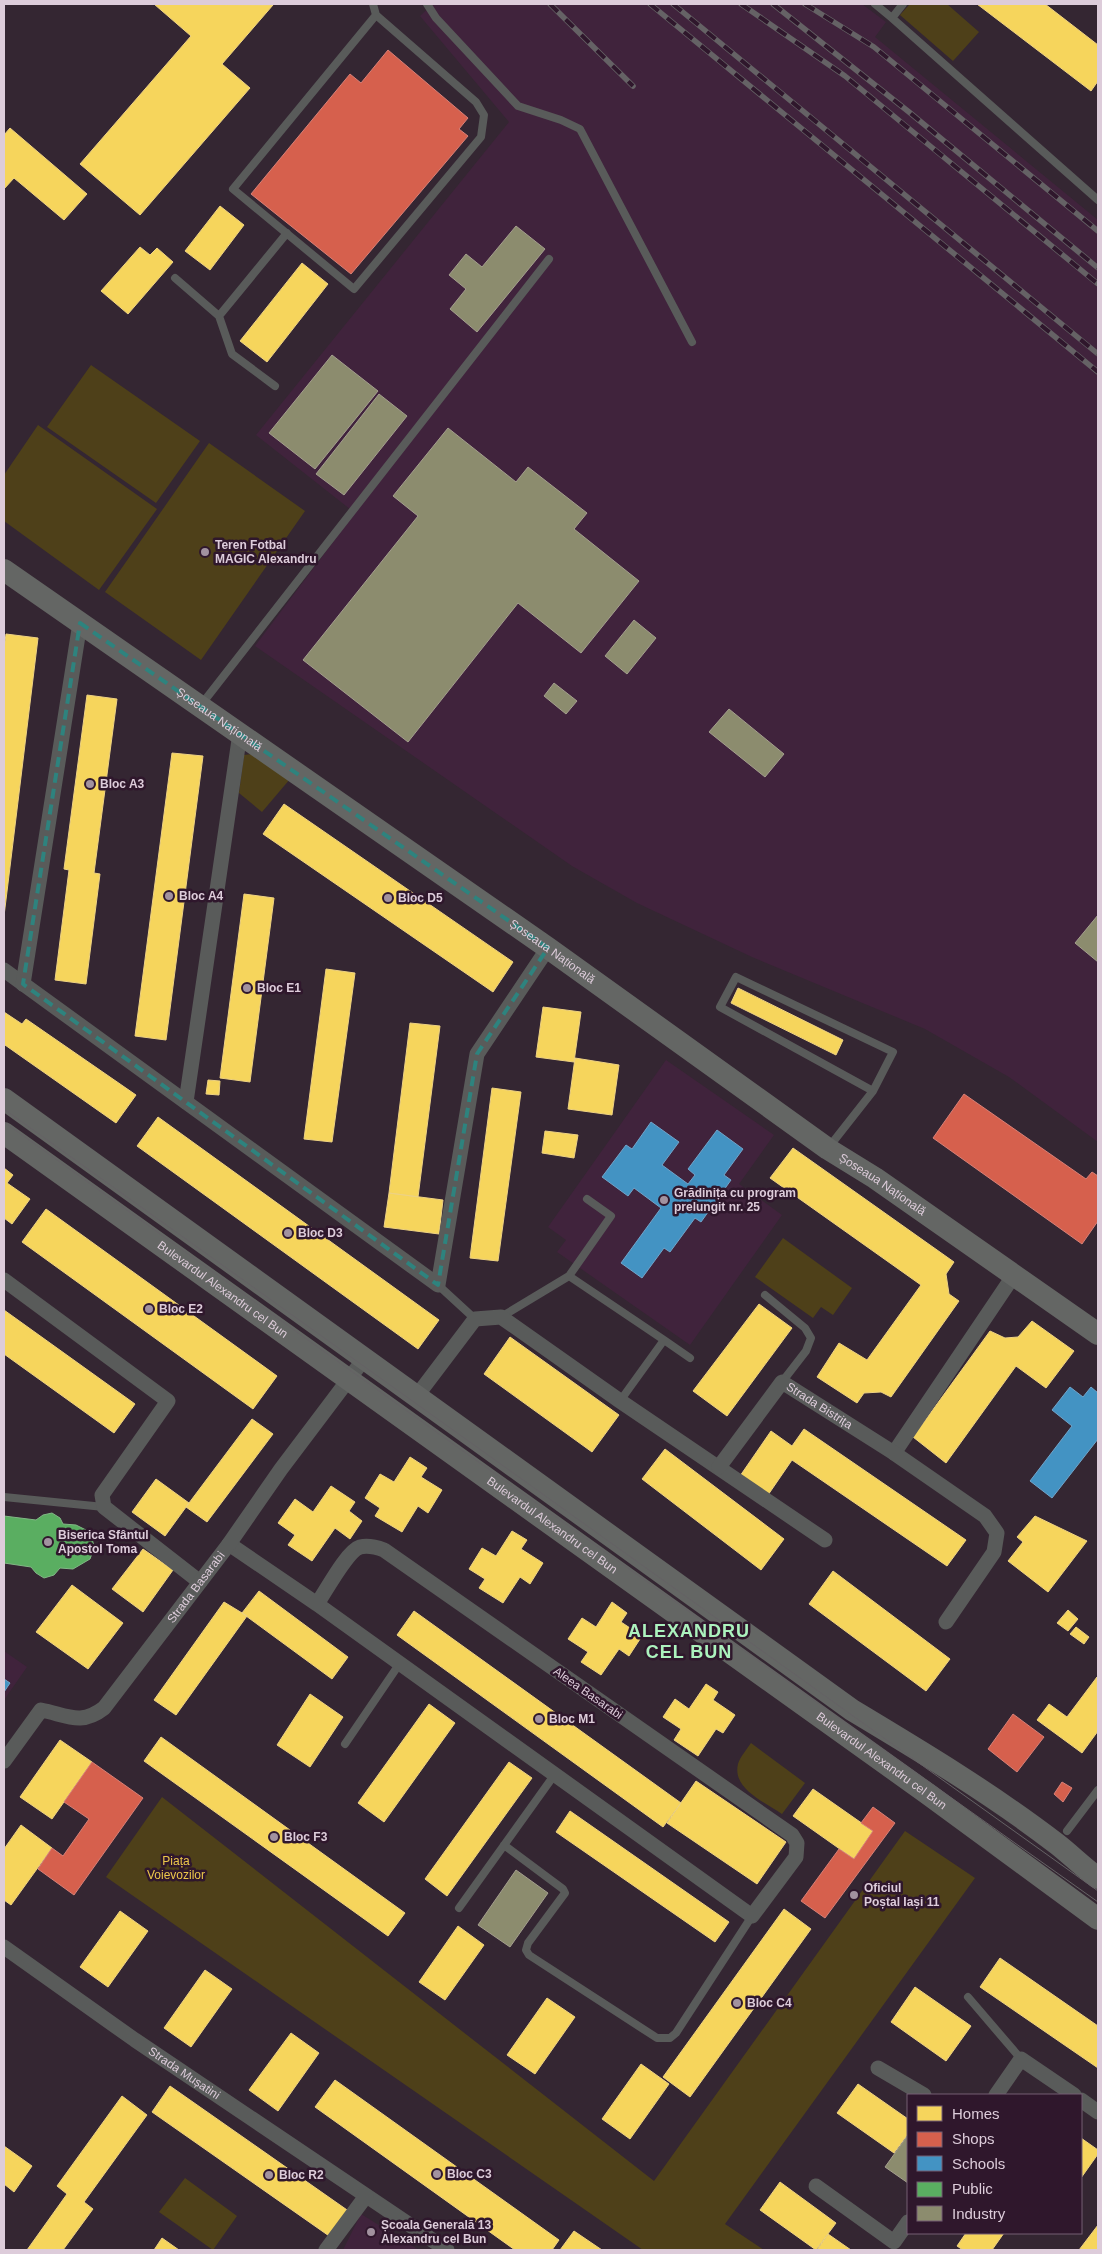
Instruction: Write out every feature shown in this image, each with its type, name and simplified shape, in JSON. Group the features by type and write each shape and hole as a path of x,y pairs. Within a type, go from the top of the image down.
{"main road":[{"name":"Șoseaua Națională","path":"4,570 548,948 828,1149 875,1178 1098,1334"},
{"name":"Bulevardul Alexandru cel Bun","path":"4,1099 416,1398 852,1710 934,1759 986,1794 1057,1845 1098,1878"},
{"name":"Bulevardul Alexandru cel Bun","path":"4,1133 928,1794 1098,1919"}],"street":[{"path":"23,984 80,623"},
{"path":"186,1102 240,734"},
{"path":"4,970 438,1286 478,1054 548,948"},
{"path":"894,1453 1014,1275"},
{"path":"4,1280 168,1402 102,1495 104,1507 200,1582"},
{"path":"416,1398 474,1319 501,1317 620,1401 826,1540"},
{"name":"Strada Basarabi","path":"4,1761 41,1710 78,1719 94,1715 104,1708 229,1544 281,1469 364,1359"},
{"name":"Strada Bistrița","path":"719,1467 782,1382 894,1453 985,1516 997,1533 994,1552 946,1622"},
{"path":"229,1544 317,1604 752,1916"},
{"name":"Aleea Basarabi","path":"317,1604 352,1552 374,1546 384,1550 792,1835 797,1843 796,1857 752,1916"},
{"name":"Strada Mușatini","path":"4,1947 126,2034 282,2137 447,2250"},
{"path":"997,2094 1021,2059 1073,2094"},
{"path":"878,2068 922,2094"},
{"path":"1082,2101 1098,2112"},
{"path":"816,2186 894,2242 907,2223"},
{"path":"326,2250 366,2196"}],"lane":[{"path":"373,4 376,15 476,102 484,115 481,137 354,289 233,189 376,15"},
{"path":"427,4 436,18 518,106 580,129 692,342"},
{"path":"875,4 1098,200"},
{"path":"892,18 903,4"},
{"path":"219,316 287,233"},
{"path":"200,707 549,259"},
{"path":"175,278 219,316 232,354 274,386"},
{"path":"828,1149 873,1091 894,1052 736,977 720,1007 873,1091"},
{"path":"501,1317 569,1276 611,1216 587,1199"},
{"path":"569,1276 690,1358"},
{"path":"438,1286 474,1319"},
{"path":"765,1295 805,1328 811,1338 811,1344 782,1382"},
{"path":"620,1401 664,1340"},
{"path":"4,1497 104,1507"},
{"path":"345,1744 400,1664"},
{"path":"459,1908 555,1774"},
{"path":"1067,1831 1098,1790"},
{"name":"Aleea Basarabi","path":"504,1845 563,1889 565,1893 528,1943 526,1950 528,1955 652,2036 664,2039 670,2038 676,2033 752,1916"},
{"path":"968,1997 1021,2059"}],"highlighted area":[{"path":"80,623 548,948 477,1054 438,1285 23,984"}],"shaded area":[{"path":"433,4 862,4 886,22 875,37 1098,220 1098,1142 1009,1077 925,1029 752,957 637,903 572,866 255,646 355,513 256,435 509,122 420,16"},
{"name":"Grădinița cu program prelungit nr. 25","path":"666,1060 774,1135 739,1184 782,1215 690,1345 557,1252 566,1240 548,1227"},
{"path":"4,1651 27,1667 4,1700"},
{"name":"Școala Generală 13 Alexandru cel Bun","path":"361,2214 419,2250 343,2250"}],"green space":[{"path":"910,4 947,4 979,32 953,61 900,15"},
{"path":"91,365 200,441 156,503 47,427"},
{"path":"38,425 157,509 99,590 4,521 4,475"},
{"name":"Teren Fotbal MAGIC Alexandru","path":"209,443 305,511 201,660 105,592"},
{"path":"259,753 290,779 262,812 239,793 244,755"},
{"path":"783,1238 852,1288 833,1315 821,1307 813,1318 755,1277"},
{"path":"751,1743 805,1783 782,1814 751,1794 740,1781 737,1773 738,1764"},
{"name":"Piața Voievozilor","path":"162,1797 654,2181 905,1831 975,1878 725,2224 764,2250 643,2250 106,1877"},
{"path":"185,2178 237,2216 213,2250 159,2212"}],"building: Homes":[{"path":"154,4 273,5 222,64 250,88 140,215 80,164 191,36"},
{"path":"977,4 1045,4 1098,45 1098,81 1091,91"},
{"path":"10,128 87,194 64,220 14,178 4,189 4,135"},
{"path":"220,206 244,225 210,270 185,251"},
{"path":"140,247 150,255 157,248 173,262 128,314 101,291"},
{"path":"302,263 328,284 267,362 240,341"},
{"path":"6,634 38,638 4,916 4,649"},
{"name":"Bloc A3","path":"87,695 117,699 94,873 100,874 86,984 55,980 69,870 64,869"},
{"name":"Bloc A4","path":"172,753 203,756 166,1040 135,1036"},
{"name":"Bloc D5","path":"284,804 513,962 493,992 263,834"},
{"name":"Bloc E1","path":"244,894 274,898 250,1082 220,1078"},
{"path":"326,969 355,973 332,1142 304,1139"},
{"path":"738,988 843,1040 836,1055 731,1003"},
{"path":"543,1007 581,1012 574,1062 536,1057"},
{"path":"4,1012 22,1024 26,1019 136,1095 116,1123 5,1045 4,1047"},
{"path":"410,1023 440,1026 418,1197 389,1193"},
{"path":"575,1058 619,1065 612,1115 568,1109"},
{"path":"208,1080 220,1081 219,1095 206,1094"},
{"path":"492,1088 521,1092 498,1261 470,1258"},
{"name":"Bloc D3","path":"158,1117 439,1320 418,1349 137,1146"},
{"path":"545,1131 578,1135 574,1158 542,1153"},
{"path":"793,1148 954,1262 946,1274 949,1294 959,1301 891,1397 881,1392 864,1393 857,1403 817,1377 839,1343 867,1360 921,1285 770,1178"},
{"path":"4,1168 13,1175 7,1183 30,1199 12,1224 4,1218"},
{"path":"389,1193 443,1200 439,1234 384,1227"},
{"name":"Bloc E2","path":"46,1209 277,1376 253,1409 22,1242"},
{"path":"759,1304 792,1328 727,1416 693,1391"},
{"path":"4,1310 135,1404 114,1433 4,1354"},
{"path":"1032,1321 1074,1351 1046,1388 1016,1366 946,1463 913,1437 990,1331 1005,1338 1018,1337"},
{"path":"510,1337 619,1415 592,1452 484,1374"},
{"path":"252,1419 273,1434 207,1522 186,1507"},
{"path":"804,1429 966,1540 947,1566 792,1460 768,1495 740,1476 771,1431 792,1446"},
{"path":"665,1449 784,1539 761,1570 642,1479"},
{"path":"410,1457 427,1468 421,1477 442,1490 428,1513 418,1506 402,1532 375,1516 380,1508 365,1498 380,1474 394,1482"},
{"path":"156,1479 189,1503 165,1536 132,1512"},
{"path":"331,1486 355,1502 349,1511 362,1521 350,1539 335,1528 312,1561 288,1545 295,1535 278,1523 295,1499 313,1512"},
{"path":"1035,1516 1087,1541 1048,1592 1008,1561 1023,1542 1017,1537"},
{"path":"512,1531 527,1540 521,1549 543,1563 530,1584 520,1577 503,1603 479,1588 485,1579 469,1569 482,1548 496,1556"},
{"path":"143,1549 173,1570 143,1612 112,1589"},
{"path":"833,1571 950,1659 926,1691 809,1604"},
{"path":"72,1585 123,1623 88,1669 36,1632"},
{"path":"259,1591 348,1657 332,1679 242,1613"},
{"path":"224,1602 247,1616 176,1715 154,1700"},
{"path":"612,1602 627,1613 621,1622 642,1636 629,1656 619,1649 601,1675 581,1662 588,1652 568,1639 582,1618 596,1627"},
{"path":"1068,1610 1078,1619 1068,1631 1057,1623"},
{"name":"Bloc M1","path":"414,1611 681,1803 663,1827 397,1635"},
{"path":"1076,1627 1089,1637 1084,1644 1070,1634"},
{"path":"1097,1677 1098,1731 1082,1753 1037,1720 1049,1704 1067,1717"},
{"path":"706,1684 718,1692 713,1700 735,1715 723,1733 716,1729 698,1756 674,1740 681,1729 663,1717 675,1699 689,1709"},
{"path":"310,1694 343,1717 310,1767 277,1745"},
{"path":"429,1704 455,1723 384,1822 358,1803"},
{"name":"Bloc F3","path":"161,1737 405,1913 388,1936 144,1761"},
{"path":"60,1740 92,1762 52,1819 20,1797"},
{"path":"509,1762 532,1778 447,1896 425,1879"},
{"path":"696,1781 786,1842 757,1884 667,1823"},
{"path":"813,1789 873,1831 854,1859 793,1816"},
{"path":"570,1811 729,1922 715,1942 556,1832"},
{"path":"21,1825 52,1848 11,1905 4,1900 4,1849"},
{"name":"Bloc C4","path":"784,1909 811,1929 690,2097 663,2077"},
{"path":"120,1911 148,1931 108,1987 80,1967"},
{"path":"458,1926 484,1945 445,2000 419,1982"},
{"path":"1000,1958 1098,2026 1098,2068 980,1987"},
{"path":"205,1970 232,1989 191,2047 164,2028"},
{"path":"915,1987 971,2026 946,2061 891,2022"},
{"path":"547,1998 575,2017 535,2074 507,2055"},
{"path":"291,2033 319,2053 278,2111 249,2090"},
{"path":"641,2064 669,2084 630,2139 602,2119"},
{"name":"Bloc C3","path":"335,2080 559,2240 552,2250 515,2250 315,2107"},
{"path":"858,2084 907,2118 907,2135 894,2153 837,2113"},
{"name":"Bloc R2","path":"170,2086 350,2212 332,2238 152,2112"},
{"path":"122,2096 147,2115 84,2202 93,2209 63,2250 27,2250 67,2194 57,2186"},
{"path":"1082,2139 1098,2150 1098,2154 1082,2177"},
{"path":"4,2146 32,2166 14,2192 4,2184"},
{"path":"780,2182 836,2223 816,2250 760,2210"},
{"path":"1098,2225 1098,2250 1079,2250"},
{"path":"574,2231 602,2250 560,2250"},
{"path":"828,2234 851,2250 817,2250"},
{"path":"965,2234 1003,2234 992,2250 963,2250 957,2246"},
{"path":"162,2238 179,2250 154,2250"}],"building: Shops":[{"path":"388,50 468,118 459,129 468,136 351,274 251,194 350,74 361,83"},
{"path":"964,1094 1086,1179 1092,1172 1098,1176 1098,1221 1082,1244 933,1138"},
{"path":"1013,1714 1044,1737 1017,1772 988,1749"},
{"path":"92,1762 143,1798 74,1895 38,1869 52,1848 63,1856 89,1819 64,1802"},
{"path":"1062,1782 1072,1788 1063,1802 1054,1794"},
{"path":"873,1807 895,1823 825,1918 801,1901 839,1849 854,1859 873,1831 861,1823"}],"building: Schools":[{"name":"Grădinița cu program prelungit nr. 25","path":"651,1122 679,1142 662,1165 688,1184 695,1175 688,1169 717,1130 743,1149 724,1175 731,1180 701,1222 695,1218 670,1252 664,1248 642,1278 621,1263 661,1208 634,1188 628,1196 602,1177 626,1145 632,1149"},
{"path":"1070,1387 1083,1397 1091,1387 1098,1393 1098,1439 1052,1498 1030,1481 1072,1426 1052,1410"},
{"path":"4,1679 10,1683 4,1692"}],"building: Public":[{"name":"Biserica Sfântul Apostol Toma","path":"52,1513 60,1518 63,1524 76,1525 86,1530 92,1537 94,1548 90,1559 73,1569 60,1568 54,1575 44,1578 31,1567 4,1563 4,1516 36,1520 43,1515"}],"building: Industry":[{"path":"516,226 545,249 477,332 450,309 466,289 449,275 466,254 482,267"},
{"path":"332,355 378,391 315,469 269,433"},
{"path":"379,394 407,416 344,495 316,474"},
{"path":"448,428 516,482 528,467 587,513 574,529 639,581 581,653 518,603 408,742 303,660 418,516 393,496"},
{"path":"634,620 656,638 627,674 605,656"},
{"path":"554,683 577,701 566,714 544,696"},
{"path":"729,709 784,754 765,777 709,732"},
{"path":"1098,915 1098,962 1075,943"},
{"path":"516,1870 548,1893 510,1947 478,1925"},
{"path":"907,2136 907,2182 885,2167"}],"tram line":[{"path":"4,1109 1098,1891"},
{"path":"4,1122 432,1429 1098,1902"}],"railway":[{"path":"550,4 633,86"},
{"path":"650,4 1098,372"},
{"path":"673,4 1098,354"},
{"path":"741,4 845,76 1098,284"},
{"path":"773,4 909,112 1098,268"},
{"path":"805,4 874,47 1098,231"}],"place":[{"name":"Teren Fotbal MAGIC Alexandru","path":"205,552"},
{"name":"Bloc A3","path":"90,784"},
{"name":"Bloc A4","path":"169,896"},
{"name":"Bloc D5","path":"388,898"},
{"name":"Bloc E1","path":"247,988"},
{"name":"Grădinița cu program prelungit nr. 25","path":"664,1200"},
{"name":"Bloc D3","path":"288,1233"},
{"name":"Bloc E2","path":"149,1309"},
{"name":"Biserica Sfântul Apostol Toma","path":"48,1542"},
{"name":"Bloc M1","path":"539,1719"},
{"name":"Bloc F3","path":"274,1837"},
{"name":"Oficiul Poștal Iași 11","path":"854,1895"},
{"name":"Bloc C4","path":"737,2003"},
{"name":"Bloc C3","path":"437,2174"},
{"name":"Bloc R2","path":"269,2175"},
{"name":"Școala Generală 13 Alexandru cel Bun","path":"371,2232"}],"district":[{"name":"ALEXANDRU CEL BUN","path":"689,1641"}]}
